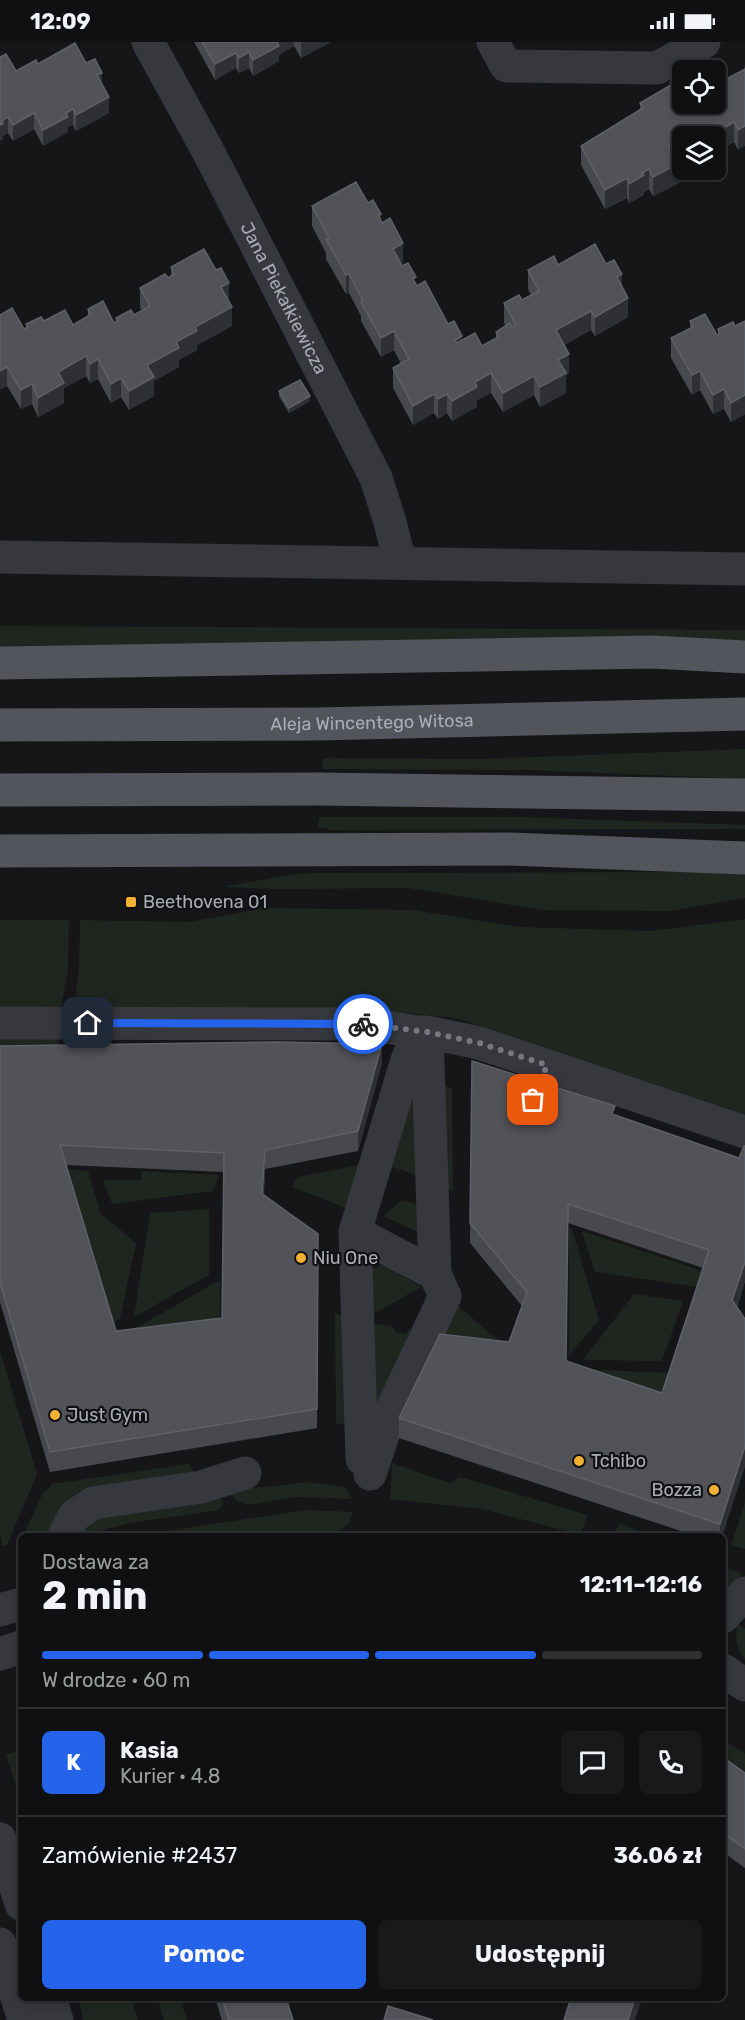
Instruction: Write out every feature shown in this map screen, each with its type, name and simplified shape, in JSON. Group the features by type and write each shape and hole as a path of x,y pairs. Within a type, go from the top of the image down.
{"main road":[{"path":"0,663 652,652 745,657"},
{"name":"Aleja Wincentego Witosa","path":"0,725 318,724 745,714"},
{"path":"0,790 318,789 745,795"},
{"path":"0,851 509,849 745,858"}],"street":[{"name":"Jana Piekałkiewicza","path":"148,42 208,151 376,478 400,562"},
{"path":"493,42 506,66 657,68 704,42"},
{"path":"0,557 745,569"},
{"path":"0,1023 366,1024 423,1032 479,1043 745,1131"},
{"path":"423,1032 435,1274 445,1296 366,1466 355,1232 407,1060 423,1032"},
{"path":"535,1096 547,1065"},
{"path":"355,1232 435,1274"},
{"path":"66,1533 74,1516 93,1503 201,1487 245,1473"},
{"path":"726,1614 745,1593"},
{"path":"0,1610 18,1605"},
{"path":"0,1654 18,1648"},
{"path":"726,1672 745,1684"},
{"path":"0,1839 18,1895"},
{"path":"0,1944 24,2020"},
{"path":"51,2001 57,2020"}],"shaded area":[{"path":"0,626 745,630 745,643 0,646"},
{"path":"745,749 745,779 530,770 322,769 323,758 481,759"},
{"path":"319,817 520,817 745,825 745,829 329,830 318,828"},
{"path":"745,872 745,898 670,911 542,910 409,888 222,887 294,874 314,873"},
{"path":"265,908 413,910 520,927 650,931 745,919 745,1114 456,1018 408,1013 73,1013 79,969 80,920 190,922"},
{"path":"0,920 69,920 68,969 60,1015 0,1014"},
{"path":"0,1033 59,1034 59,1050 0,1049"},
{"path":"411,1066 420,1176 392,1167 369,1217"},
{"path":"442,1083 452,1089 453,1191 437,1184"},
{"path":"363,1164 346,1208 292,1187 298,1177"},
{"path":"66,1169 88,1171 101,1214 136,1243 120,1319 111,1323"},
{"path":"142,1171 219,1175 213,1191 112,1204 103,1180 141,1180"},
{"path":"402,1200 421,1206 423,1234 383,1216"},
{"path":"209,1209 209,1275 134,1317 150,1213"},
{"path":"569,1228 572,1229 599,1320 569,1355"},
{"path":"582,1231 703,1271 699,1287 595,1272"},
{"path":"383,1264 421,1287 377,1312 369,1310 369,1271"},
{"path":"220,1280 220,1336 129,1332"},
{"path":"634,1294 683,1301 662,1361 583,1360"},
{"path":"456,1304 501,1343 440,1342"},
{"path":"335,1314 351,1317 352,1423 336,1424"},
{"path":"369,1323 391,1326 396,1332 405,1334 409,1330 419,1331 372,1421"},
{"path":"0,1351 37,1474 7,1545 3,1546 0,1535"},
{"path":"575,1369 671,1373 661,1407"},
{"path":"392,1463 450,1483 460,1477 587,1515 582,1533 573,1533 482,1509 390,1499"},
{"path":"188,1464 199,1478 60,1533 24,1533 42,1495 52,1484"},
{"path":"306,1482 345,1487 352,1499 297,1497 247,1505 237,1501 224,1486 255,1488"},
{"path":"215,1494 223,1502 219,1510 130,1523 93,1533 83,1533 89,1520"},
{"path":"745,1502 745,1549 731,1545"},
{"path":"305,1510 353,1512 345,1527 329,1533 155,1533"},
{"path":"619,1523 644,1533 615,1533"},
{"path":"726,1567 742,1574 726,1593"},
{"path":"738,1623 745,1629 745,1659 739,1651 737,1642"},
{"path":"726,1741 745,1754 745,1771 726,1757"},
{"path":"18,1751 18,1793 6,1755"},
{"path":"80,2001 132,2001 138,2020 83,2020"},
{"path":"158,2001 181,2001 187,2020 164,2020"}],"building":[{"path":"202,42 277,42 279,46 253,60 249,52 239,58 236,53 215,64"},
{"path":"75,43 86,63 95,59 102,73 97,75 109,97 76,115 73,109 66,113 68,117 43,130 34,113 13,125 8,117 0,125 0,57 6,54 16,71 36,60 38,64"},
{"path":"745,69 745,126 738,130 734,122 726,127 672,126 672,143 669,145 672,150 672,167 653,177 649,169 629,184 627,178 605,190 581,146 643,108 640,103 671,85 672,82 672,114 726,114 726,79"},
{"path":"356,182 368,203 373,200 381,214 379,216 382,223 390,218 403,243 393,249 402,266 408,263 416,277 413,279 417,286 425,281 448,324 454,321 462,336 455,340 457,343 475,333 482,346 498,337 496,332 510,323 512,327 516,325 504,303 519,295 522,300 539,291 528,270 554,256 558,265 595,244 606,264 614,260 622,274 617,277 628,298 595,317 591,311 556,330 569,354 558,360 566,373 540,387 534,376 503,393 491,373 475,382 477,387 452,401 447,394 438,399 434,394 413,406 393,368 409,359 394,331 381,338 349,274 346,275 326,239 329,238 312,206"},
{"path":"204,249 216,270 221,268 229,283 221,287 232,307 195,327 197,331 176,342 179,348 147,365 154,377 129,391 121,378 111,384 98,359 90,364 86,356 58,372 64,383 38,398 32,384 21,390 7,367 0,371 0,315 12,308 24,329 28,327 26,324 41,317 44,321 65,310 73,325 90,315 88,309 103,301 114,323 118,320 116,318 131,310 134,315 150,306 140,288 165,274 168,278 174,274 171,267"},
{"path":"705,314 717,335 720,333 718,329 733,322 735,326 745,321 745,395 731,403 724,389 713,395 700,371 692,375 671,338 693,327 690,321"},
{"path":"300,380 310,396 289,408 279,391"},
{"path":"276,1042 382,1044 358,1131 265,1150 262,1194 318,1234 317,1409 50,1452 0,1282 0,1046","holes":["60,1145 224,1153 222,1318 116,1331"]},
{"path":"472,1061 615,1106 612,1114 739,1158 745,1146 745,1262 732,1300 745,1319 745,1446 720,1524 399,1418 440,1334 509,1342 527,1292 470,1223","holes":["568,1204 709,1250 662,1393 566,1361"]},
{"path":"726,1759 745,1773 745,1849 726,1835"},
{"path":"223,2001 287,2001 293,2020 229,2020"},
{"path":"570,2001 634,2001 628,2020 564,2020"},
{"path":"388,2006 433,2020 384,2020"}],"way so far":[{"path":"363,1024 427,1032 479,1043 547,1065 533,1100"}],"place":[{"name":"Beethovena 01","path":"131,902"},
{"name":"Niu One","path":"301,1258"},
{"name":"Just Gym","path":"55,1415"},
{"name":"Tchibo","path":"579,1461"},
{"name":"Bozza","path":"714,1490"}],"route":[{"path":"88,1023 363,1024"}]}
